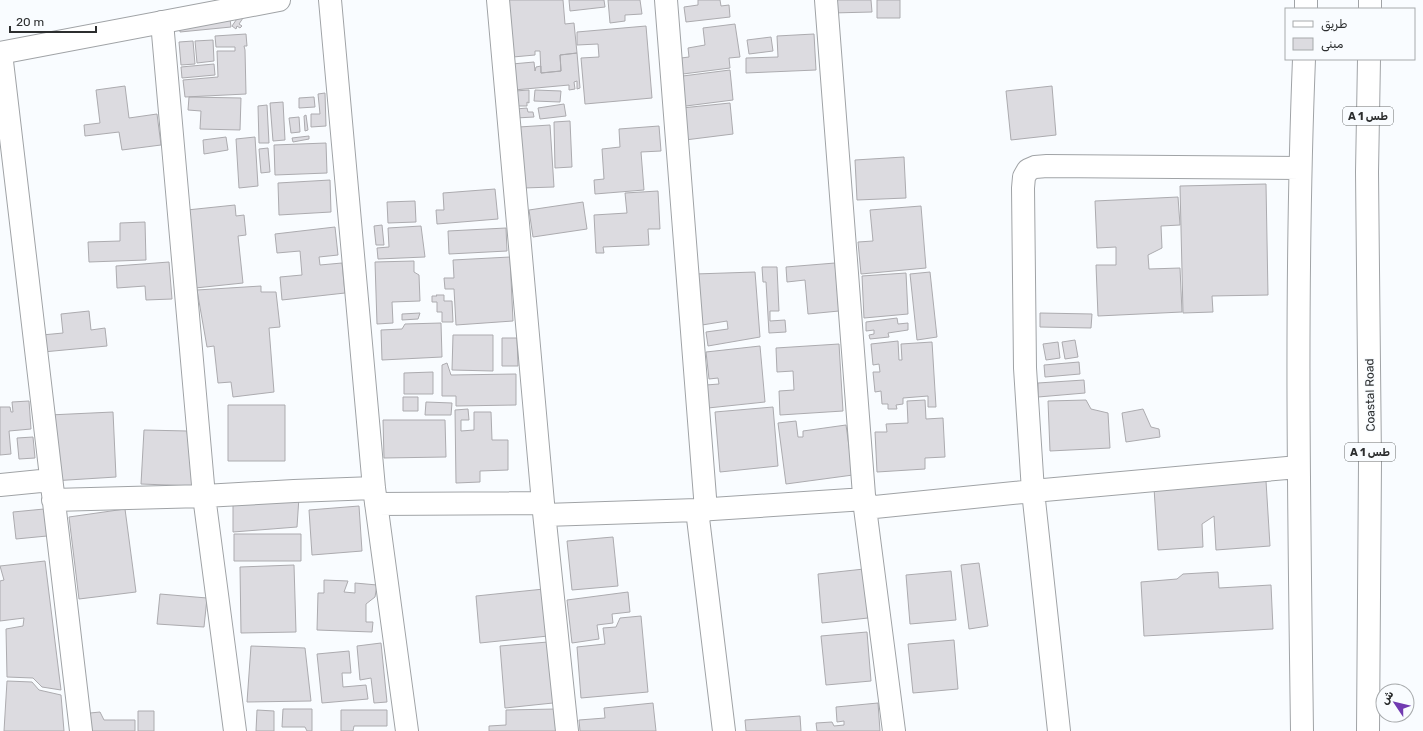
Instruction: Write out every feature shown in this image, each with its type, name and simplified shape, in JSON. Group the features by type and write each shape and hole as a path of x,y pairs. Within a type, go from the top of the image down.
{"main road":[{"path":"81,731 1,53 162,22 200,8 279,0"},
{"path":"330,0 375,496 407,731"},
{"path":"498,0 544,509 568,731"},
{"path":"666,0 702,510 724,731"},
{"path":"826,0 865,504 894,731"},
{"path":"162,22 204,496 235,731"},
{"path":"1302,731 1298,467 1300,168 1304,60"},
{"name":"Coastal Road","path":"1368,731 1370,470 1367,172 1369,60"},
{"path":"1059,731 1033,491 1025,368 1024,177 1028,170 1035,167 1047,166 1300,168"},
{"path":"0,485 52,490 204,496 294,491 544,509 702,510 865,504 1033,491 1298,467"}],"building":[{"path":"501,0 563,0 565,24 574,23 577,53 560,55 561,71 541,73 540,51 535,51 535,55 513,57"},
{"path":"569,0 604,0 605,7 570,11"},
{"path":"608,0 640,0 642,14 625,15 625,21 610,23"},
{"path":"698,0 720,0 721,6 729,5 730,17 686,22 684,7 698,5"},
{"path":"832,0 871,0 872,12 832,13"},
{"path":"877,0 900,0 900,18 877,18"},
{"path":"241,13 245,15 239,24 242,26 240,28 237,26 236,29 232,26"},
{"path":"230,19 231,27 180,32 179,24"},
{"path":"735,24 740,57 729,58 730,68 675,75 673,59 689,57 688,48 705,45 703,28"},
{"path":"646,26 652,98 585,104 581,58 599,57 598,44 577,45 577,32"},
{"path":"246,34 247,46 244,46 246,94 185,97 183,80 218,77 217,51 235,51 235,47 216,47 215,36"},
{"path":"814,34 816,70 746,73 746,58 778,57 777,36"},
{"path":"771,37 773,51 749,54 747,40"},
{"path":"213,40 214,61 197,63 195,41"},
{"path":"193,41 195,64 181,65 179,42"},
{"path":"577,53 580,88 577,89 577,81 574,82 575,89 569,90 569,85 514,90 512,64 534,62 535,71 536,67 541,66 541,73 561,71 560,55"},
{"path":"214,64 215,75 182,78 181,67"},
{"path":"730,70 733,100 678,107 675,77"},
{"path":"125,86 129,118 157,114 161,145 122,150 119,132 85,136 84,125 100,123 96,90"},
{"path":"1052,86 1056,135 1011,140 1006,91"},
{"path":"529,90 529,103 527,102 527,106 515,106 515,91"},
{"path":"535,90 561,91 560,102 534,101"},
{"path":"325,93 326,126 311,127 311,114 320,114 318,94"},
{"path":"189,97 241,98 240,130 200,129 201,111 188,110"},
{"path":"314,97 315,107 299,108 299,98"},
{"path":"283,102 285,140 273,141 270,103"},
{"path":"730,103 733,134 685,140 682,108"},
{"path":"564,104 566,116 540,119 538,108"},
{"path":"267,105 269,143 259,143 258,106"},
{"path":"527,108 528,112 533,112 534,117 516,118 516,109"},
{"path":"306,115 308,130 305,131 304,116"},
{"path":"299,117 300,132 291,133 289,118"},
{"path":"570,121 572,167 555,168 554,122"},
{"path":"550,125 554,187 523,188 519,127"},
{"path":"659,126 661,151 641,152 644,190 595,194 594,180 604,179 602,149 620,147 619,129"},
{"path":"309,136 309,139 293,142 292,138"},
{"path":"226,137 228,150 204,154 203,140"},
{"path":"255,137 258,186 239,188 236,139"},
{"path":"326,143 327,173 275,175 274,145"},
{"path":"268,148 270,172 261,173 259,149"},
{"path":"904,157 906,198 857,200 855,160"},
{"path":"330,180 331,212 279,215 278,183"},
{"path":"1266,184 1268,295 1212,296 1213,312 1183,313 1180,186"},
{"path":"495,189 498,219 437,224 436,210 444,210 443,193"},
{"path":"658,191 660,229 648,229 649,245 603,247 604,253 596,253 594,215 627,213 625,193"},
{"path":"1178,197 1180,225 1161,226 1162,248 1148,255 1149,269 1180,268 1182,312 1098,316 1096,265 1116,265 1116,247 1097,248 1095,201"},
{"path":"415,201 416,222 388,223 387,202"},
{"path":"583,202 587,229 533,237 529,210"},
{"path":"235,205 236,216 244,215 246,235 238,236 243,283 195,288 187,210"},
{"path":"921,206 926,268 861,274 858,242 873,241 870,210"},
{"path":"145,222 146,260 89,262 88,242 120,241 120,223"},
{"path":"382,225 384,245 376,245 374,226"},
{"path":"421,226 425,257 378,259 377,248 389,247 388,228"},
{"path":"335,227 338,255 319,257 320,265 342,263 345,293 282,300 280,277 302,275 300,251 277,253 275,234"},
{"path":"506,228 507,251 449,254 448,231"},
{"path":"510,257 513,321 456,325 454,289 445,289 444,278 454,278 453,260"},
{"path":"414,261 414,272 419,275 420,301 392,302 393,323 377,324 375,262"},
{"path":"169,262 172,299 146,300 145,286 117,288 116,266"},
{"path":"835,263 839,311 808,314 805,280 787,282 786,267"},
{"path":"762,267 777,267 779,311 770,311 770,321 785,320 786,332 769,333 766,282 763,282"},
{"path":"755,272 760,337 708,346 706,332 728,329 727,321 702,325 695,274"},
{"path":"930,272 937,337 917,340 910,274"},
{"path":"906,273 908,314 864,318 862,276"},
{"path":"261,286 261,292 276,292 280,327 269,328 274,392 233,397 231,382 218,383 214,346 207,347 197,290"},
{"path":"436,295 444,295 444,301 452,301 453,322 442,322 442,312 437,312 437,302 432,302 432,296 437,296"},
{"path":"89,311 91,330 105,328 107,346 43,352 42,335 63,333 61,314"},
{"path":"420,313 418,319 402,320 402,314"},
{"path":"1040,313 1092,314 1091,328 1040,327"},
{"path":"897,318 898,324 908,323 908,330 888,333 889,337 870,339 869,335 874,334 874,330 866,331 866,322"},
{"path":"441,323 442,357 382,360 381,330 402,329 405,324"},
{"path":"453,335 493,335 493,371 452,370"},
{"path":"502,338 517,338 518,366 502,366"},
{"path":"1075,340 1078,357 1065,359 1062,342"},
{"path":"898,341 899,360 902,360 901,344 932,342 936,407 928,407 928,396 903,398 903,404 896,405 897,409 888,409 888,404 882,404 881,391 875,392 873,372 880,372 879,364 873,365 871,344"},
{"path":"1058,342 1060,358 1046,360 1043,344"},
{"path":"839,344 843,411 780,415 779,391 794,390 793,371 777,372 776,348"},
{"path":"760,346 765,402 708,408 706,385 719,384 718,378 709,379 706,352"},
{"path":"1079,362 1080,374 1045,377 1044,365"},
{"path":"447,363 451,375 516,374 516,405 456,406 456,396 442,396 442,365"},
{"path":"433,372 433,394 404,394 404,373"},
{"path":"1084,380 1085,393 1038,397 1038,383"},
{"path":"403,397 418,397 418,411 403,411"},
{"path":"925,400 926,419 943,418 945,457 925,458 925,469 877,472 875,432 887,432 886,424 908,423 907,401"},
{"path":"1086,400 1091,409 1108,413 1110,448 1050,451 1048,401"},
{"path":"29,401 31,429 9,431 11,454 0,455 0,407 10,407 11,412 13,412 12,402"},
{"path":"426,402 452,403 451,415 425,415"},
{"path":"228,405 285,405 285,461 228,461"},
{"path":"773,407 778,466 720,472 715,412"},
{"path":"468,409 469,420 461,420 461,431 474,430 474,412 491,412 492,440 508,440 508,470 480,471 480,482 456,483 455,410"},
{"path":"1143,409 1151,427 1159,429 1160,437 1126,442 1122,413"},
{"path":"113,412 116,477 52,481 49,415"},
{"path":"383,420 445,420 446,457 384,458"},
{"path":"796,421 798,437 803,437 803,431 846,425 853,475 786,484 778,423"},
{"path":"144,430 187,431 194,486 141,484"},
{"path":"33,437 35,458 19,459 17,438"},
{"path":"1266,481 1270,546 1216,550 1214,516 1202,524 1203,547 1158,550 1154,488"},
{"path":"299,497 297,527 233,532 233,502"},
{"path":"359,506 362,551 312,555 309,510"},
{"path":"44,509 47,536 16,539 13,512"},
{"path":"125,509 136,592 79,599 69,517"},
{"path":"234,534 301,534 301,561 234,561"},
{"path":"613,537 618,586 572,590 567,541"},
{"path":"45,561 61,690 42,687 33,678 7,677 6,629 23,626 24,618 0,621 0,581 4,580 0,566"},
{"path":"979,563 988,626 969,629 961,565"},
{"path":"294,565 296,632 241,633 240,567"},
{"path":"864,569 868,618 822,623 818,574"},
{"path":"951,571 956,620 910,624 906,575"},
{"path":"1218,572 1219,588 1271,585 1273,629 1144,636 1141,582 1177,579 1183,574"},
{"path":"324,580 348,581 344,592 355,593 355,583 377,585 375,597 366,604 366,622 373,622 372,632 317,630 318,593 324,593"},
{"path":"544,589 548,636 480,643 476,596"},
{"path":"628,592 630,612 612,614 613,623 597,625 599,639 572,643 567,600"},
{"path":"160,594 207,598 204,627 157,624"},
{"path":"641,616 648,692 581,698 577,647 605,644 603,628 616,627 620,618"},
{"path":"867,632 871,681 826,685 821,636"},
{"path":"954,640 958,689 913,693 908,644"},
{"path":"548,642 553,703 505,708 500,646"},
{"path":"381,643 387,702 374,703 371,678 360,680 357,646"},
{"path":"251,646 305,648 311,701 247,702"},
{"path":"349,651 351,673 342,673 343,687 366,685 368,699 322,703 317,654"},
{"path":"7,681 32,682 39,690 61,695 64,731 4,731"},
{"path":"653,703 656,731 580,731 579,720 605,718 604,708"},
{"path":"878,703 880,731 817,731 816,723 832,722 834,726 844,725 844,721 837,722 836,707"},
{"path":"283,709 312,709 312,731 307,731 305,727 282,727"},
{"path":"556,709 556,731 489,731 489,726 506,725 506,710"},
{"path":"257,710 274,711 274,731 256,731"},
{"path":"341,710 387,710 387,726 354,726 353,731 341,731"},
{"path":"138,711 154,711 154,731 138,731"},
{"path":"100,712 104,720 135,720 135,731 90,731 90,713"},
{"path":"800,716 801,731 746,731 745,720"}]}
